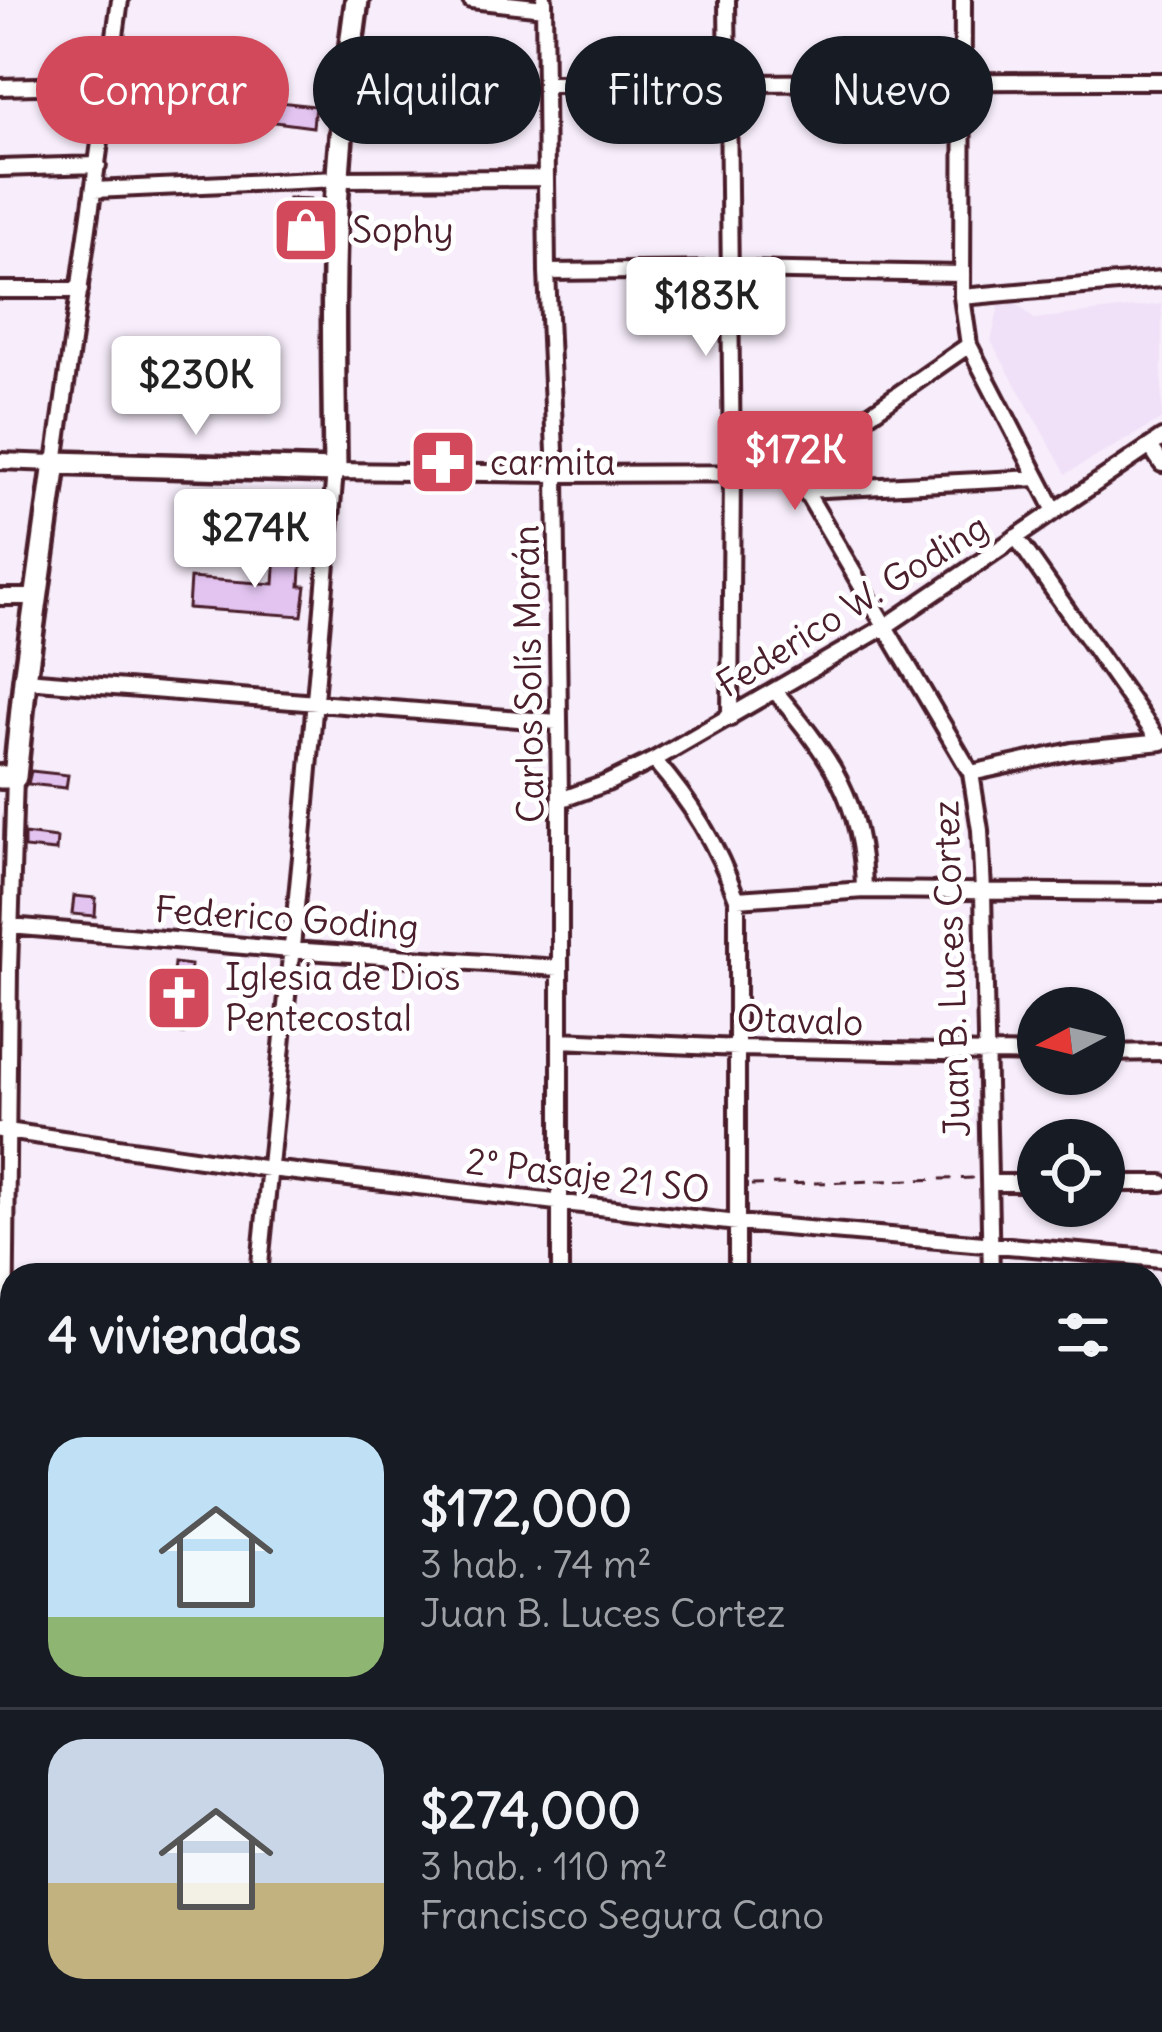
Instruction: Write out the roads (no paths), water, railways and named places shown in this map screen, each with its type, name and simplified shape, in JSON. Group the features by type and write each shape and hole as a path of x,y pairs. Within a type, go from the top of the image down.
{"street":[{"path":"115,36 120,0"},
{"path":"260,1263 335,471 338,179 357,0"},
{"path":"472,0 544,4"},
{"path":"727,0 727,36"},
{"path":"963,0 963,36"},
{"name":"Carlos Solís Morán","path":"544,4 547,272 556,474 560,1263"},
{"path":"993,80 1162,81"},
{"path":"544,84 565,84"},
{"path":"0,86 36,85"},
{"path":"5,1263 8,752 25,680 101,144"},
{"path":"729,144 730,718"},
{"path":"963,144 962,297 969,345 1055,511"},
{"path":"0,168 98,165"},
{"path":"94,190 338,179 546,178"},
{"path":"547,272 962,274"},
{"path":"962,297 1162,279"},
{"path":"0,290 80,290"},
{"path":"0,461 335,471 785,472 969,345"},
{"path":"1156,442 1162,464"},
{"name":"Federico W. Goding","path":"560,800 654,760 886,626 1156,442"},
{"name":"Juan B. Luces Cortez","path":"785,472 806,490 971,773 983,892 991,1263"},
{"path":"806,490 1039,478"},
{"path":"971,773 1072,751 1161,742 1016,537"},
{"path":"0,597 36,597"},
{"path":"25,680 557,722"},
{"path":"775,691 820,745 841,780 864,857 864,890"},
{"path":"654,760 707,830 737,899 737,1263"},
{"path":"737,899 864,890 1162,893"},
{"name":"Federico Goding","path":"10,926 559,968"},
{"name":"Otavalo","path":"560,1040 1017,1054"},
{"path":"1125,1053 1162,1052"},
{"name":"2° Pasaje 21 SO","path":"4,1130 270,1168 737,1223 1162,1259"},
{"path":"990,1180 1017,1182"},
{"path":"1125,1183 1162,1183"}],"place":[{"name":"Sophy","path":"306,230"},
{"name":"carmita","path":"443,462"},
{"name":"Iglesia de Dios Pentecostal","path":"179,998"}]}
